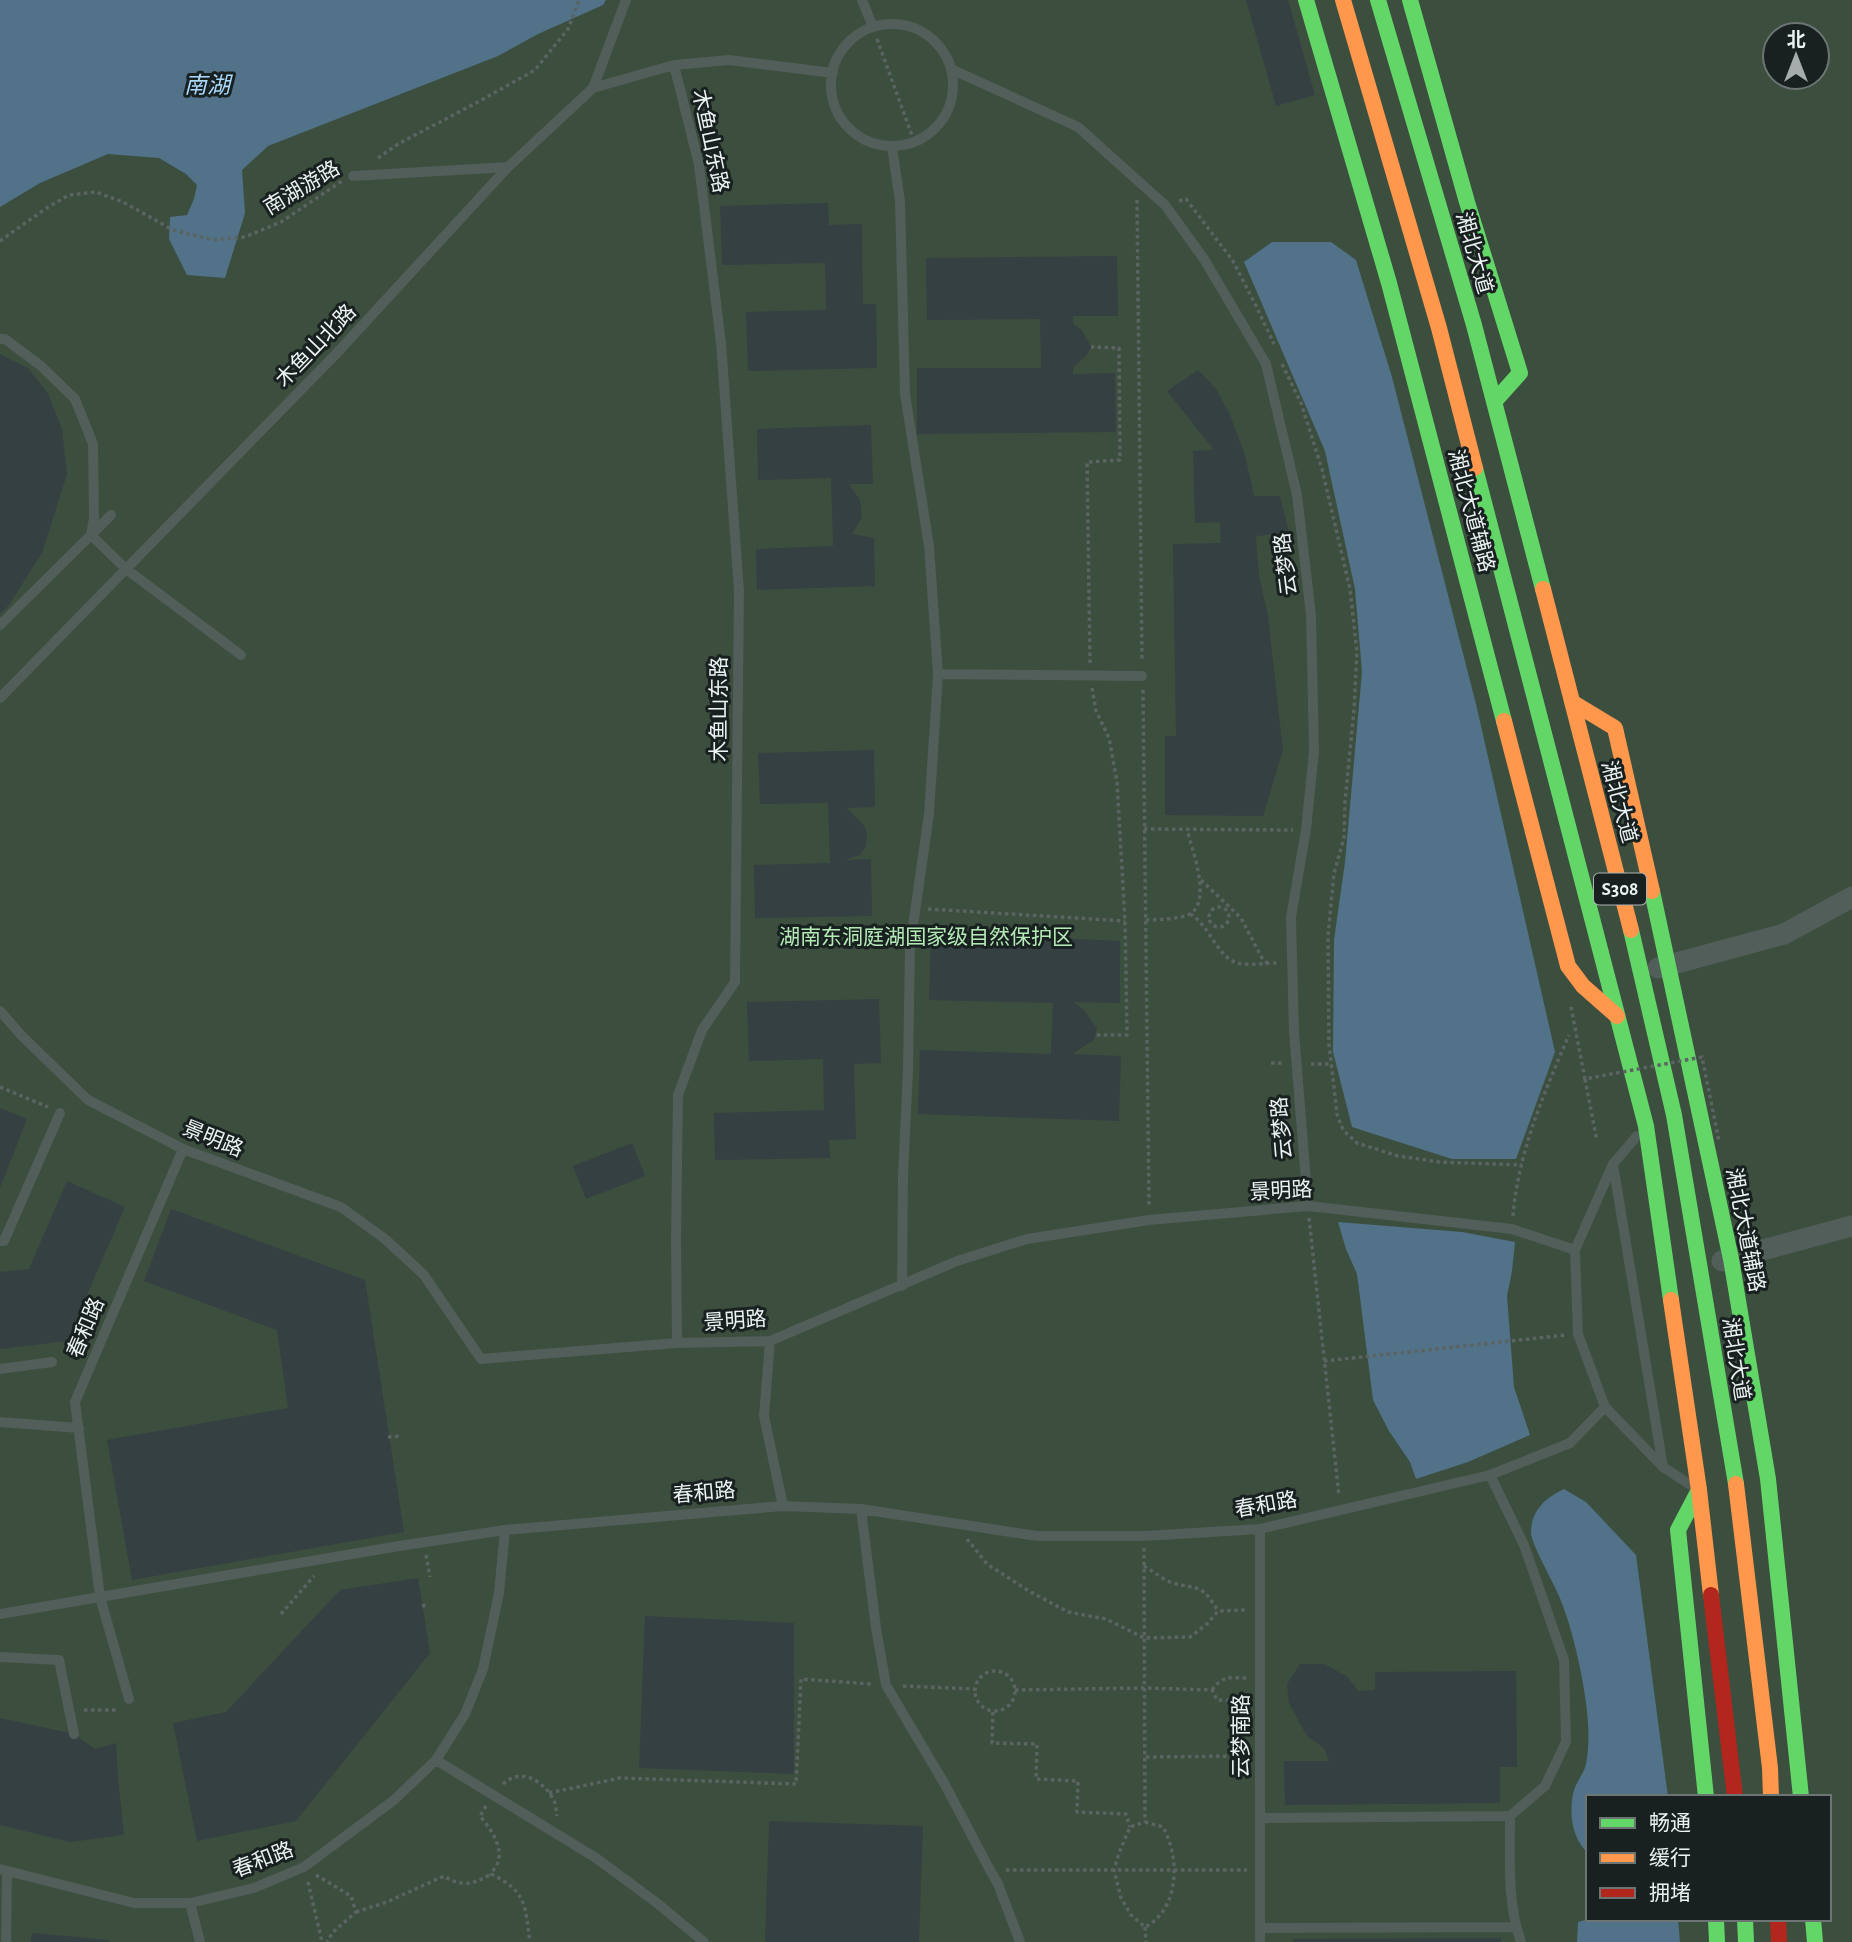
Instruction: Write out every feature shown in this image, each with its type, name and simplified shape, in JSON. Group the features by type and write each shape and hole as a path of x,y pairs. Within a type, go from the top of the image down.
{"main road":[{"name":"湘北大道辅路","path":"1306,0 1389,283 1568,966 1583,986 1617,1016"},
{"name":"S308","path":"1343,0 1439,328 1646,1126 1699,1490 1735,1795"},
{"name":"湘北大道","path":"1377,0 1474,325 1642,973 1675,1115 1740,1511 1771,1795"},
{"path":"1410,0 1467,202 1520,373 1494,402"},
{"path":"1440,211 1467,202"},
{"name":"湘北大道辅路","path":"1572,702 1615,728 1669,965 1731,1259 1768,1479 1801,1795"},
{"path":"1699,1490 1678,1530 1706,1795"},
{"path":"1716,1921 1717,1942"},
{"path":"1745,1921 1746,1942"},
{"path":"1778,1921 1779,1942"},
{"path":"1813,1921 1815,1942"}],"street":[{"path":"1642,973 1784,934 1852,897"},
{"path":"1700,1267 1852,1226"}],"lane":[{"name":"木鱼山北路","path":"0,698 336,354 508,167 593,88 626,0"},
{"path":"862,0 873,27"},
{"path":"892,22 923,31 946,54 951,69 955,85 946,116 923,139 892,147 861,139 838,116 829,85 838,54 861,31 892,22"},
{"name":"木鱼山东路","path":"593,88 674,65 729,60 833,73"},
{"name":"木鱼山东路","path":"674,65 699,165 721,343 739,591 735,982 702,1030 678,1095 677,1343"},
{"name":"云梦路","path":"951,69 1078,127 1165,205 1205,259 1266,364 1297,495 1311,615 1314,751 1306,830 1291,918 1296,1064 1308,1206"},
{"path":"892,147 900,201 905,394 929,546 938,674 929,814 910,947 908,1069 902,1177 902,1286"},
{"path":"353,176 508,167"},
{"path":"0,339 41,366 75,399 93,444 91,535"},
{"path":"0,625 111,515"},
{"path":"91,535 126,569 241,655"},
{"path":"938,674 1143,676"},
{"name":"景明路","path":"0,1011 88,1100 183,1149 341,1207 385,1239 424,1275 481,1359 677,1343 769,1341 957,1261 1027,1239 1149,1220 1308,1206 1512,1229 1576,1250"},
{"path":"0,1241 4,1241 60,1112"},
{"path":"1646,1126 1613,1164 1576,1250 1578,1334 1605,1407 1663,1467 1699,1490"},
{"name":"春和路","path":"129,1699 100,1597 75,1402 183,1149"},
{"path":"1613,1164 1663,1467"},
{"path":"769,1341 764,1416 783,1506"},
{"path":"0,1369 52,1362"},
{"name":"春和路","path":"4,1870 134,1903 190,1903 254,1888 304,1867 394,1800 436,1760 465,1714 483,1669 499,1593 505,1530 783,1506 861,1509 1037,1536 1144,1536 1260,1530 1490,1475 1570,1443 1605,1407"},
{"path":"0,1422 79,1428"},
{"path":"1260,1818 1510,1816 1545,1786 1566,1742 1564,1660 1524,1545 1490,1475"},
{"path":"861,1509 886,1685 944,1783 998,1884 1020,1942"},
{"path":"0,1614 505,1530"},
{"name":"云梦南路","path":"1260,1530 1260,1942"},
{"path":"0,1657 59,1660 74,1734"},
{"path":"436,1760 596,1858 704,1942"},
{"path":"1510,1816 1510,1871 1516,1927 1521,1942"},
{"path":"4,1870 6,1942"},
{"path":"190,1903 200,1942"},
{"path":"1260,1928 1516,1927"}],"path":[{"name":"南湖游路","path":"0,241 69,195 96,192 123,202 173,230 214,240 245,237 281,222 398,144 535,70 568,29 579,0"},
{"path":"873,27 914,141"},
{"path":"1136,181 1149,1220"},
{"path":"1165,205 1186,199 1233,261 1256,306 1301,403 1322,469 1350,589 1357,652 1344,838 1334,873 1328,936 1329,1044 1337,1115 1343,1130 1357,1143 1398,1156 1439,1162 1522,1165"},
{"path":"1091,346 1119,348 1120,460 1087,461 1090,676 1096,711 1109,738 1117,782 1125,921 1127,1035 1095,1035"},
{"path":"1144,829 1306,830"},
{"path":"1146,920 1190,914 1198,906 1201,886 1187,830"},
{"path":"1199,878 1241,918 1267,963"},
{"path":"1219,906 1230,910 1226,924 1220,927 1212,923 1209,917 1213,908 1219,906"},
{"path":"916,909 1125,921"},
{"path":"1190,914 1198,918 1227,957 1238,963 1292,963"},
{"path":"1205,927 1212,923"},
{"path":"1571,1007 1597,1141"},
{"path":"1512,1229 1514,1205 1532,1127 1569,1035"},
{"path":"1585,1079 1702,1057 1719,1141"},
{"path":"1296,1064 1332,1064"},
{"path":"0,1087 60,1112"},
{"path":"1308,1206 1340,1510"},
{"path":"1324,1361 1578,1334"},
{"path":"388,1437 402,1436"},
{"path":"955,1524 987,1564 1029,1591 1068,1612 1106,1619 1144,1638 1190,1637 1218,1611 1260,1610"},
{"path":"1144,1536 1145,1822"},
{"path":"425,1548 430,1577"},
{"path":"281,1614 330,1557"},
{"path":"1144,1566 1171,1583 1193,1586 1208,1594 1218,1611"},
{"path":"993,1671 1007,1674 1015,1685 1011,1704 993,1712 981,1706 975,1689 981,1676 993,1671"},
{"path":"1212,1690 1225,1678 1260,1679"},
{"path":"549,1793 620,1778 796,1784 801,1679 975,1689"},
{"path":"1015,1690 1212,1690"},
{"path":"1212,1690 1217,1700 1260,1701"},
{"path":"69,1711 121,1710"},
{"path":"993,1712 992,1743 1037,1744 1036,1779 1078,1781 1077,1812 1126,1814 1130,1827 1114,1870 1121,1898 1131,1915 1145,1927 1146,1942"},
{"path":"1146,1756 1260,1756"},
{"path":"327,1942 333,1932 356,1912 387,1902 444,1876 454,1883 475,1883 491,1874 499,1859 497,1842 480,1816 506,1780 522,1775 543,1784 555,1801 557,1821 554,1831"},
{"path":"1130,1827 1145,1822 1163,1827 1173,1856 1172,1894 1156,1922 1145,1927"},
{"path":"304,1867 351,1896 356,1912"},
{"path":"304,1867 322,1942"},
{"path":"990,1870 1260,1871"},
{"path":"491,1874 520,1894 525,1905 530,1942"}],"green space":[{"name":"湖南东洞庭湖国家级自然保护区","path":"0,0 1852,0 1852,1942 0,1942"}],"water":[{"name":"南湖","path":"0,0 606,0 603,5 538,34 498,56 268,146 242,170 245,213 225,278 187,275 169,239 170,217 187,215 197,185 186,174 159,158 108,154 40,183 0,207"},
{"path":"1272,242 1331,242 1356,260 1392,377 1476,704 1555,1052 1516,1159 1452,1159 1352,1127 1333,1052 1334,940 1345,862 1362,672 1355,589 1325,451 1244,262"},
{"path":"1338,1222 1462,1232 1515,1242 1507,1296 1514,1387 1530,1435 1468,1462 1416,1479 1410,1462 1389,1431 1373,1400 1357,1274"},
{"path":"1564,1489 1586,1502 1636,1555 1668,1795 1586,1795 1586,1851 1575,1833 1571,1810 1574,1790 1585,1768 1588,1752 1588,1716 1582,1680 1566,1614 1531,1533 1536,1512"},
{"path":"1586,1920 1678,1921 1680,1942 1577,1942 1578,1922"}],"building":[{"path":"1246,0 1288,0 1315,95 1276,106"},
{"path":"828,203 829,225 862,224 863,304 876,304 877,368 748,371 746,312 826,310 825,263 722,265 720,206"},
{"path":"1117,256 1118,316 1073,316 1073,324 1082,330 1091,347 1086,356 1073,367 1073,374 1115,373 1116,432 917,434 917,368 1041,368 1040,319 927,320 926,258"},
{"path":"0,354 28,368 48,394 62,429 67,474 42,553 9,605 0,614"},
{"path":"1198,370 1216,389 1230,415 1245,455 1254,496 1280,496 1289,533 1256,536 1283,750 1263,816 1165,815 1165,736 1176,736 1173,544 1221,543 1220,522 1195,523 1193,451 1214,450 1167,391"},
{"path":"871,425 873,484 849,484 860,500 862,517 852,534 874,538 875,586 757,590 756,549 833,546 831,478 758,480 757,429"},
{"path":"874,750 875,807 847,808 867,832 866,846 860,855 845,860 871,859 872,916 755,918 754,865 830,863 828,803 760,804 758,753"},
{"path":"931,933 1120,941 1120,1003 1074,1002 1084,1010 1097,1028 1094,1040 1072,1054 1121,1056 1119,1121 918,1114 920,1050 1051,1054 1053,1003 929,1000"},
{"path":"879,999 881,1063 854,1064 856,1139 829,1140 830,1158 715,1160 714,1113 824,1110 823,1059 749,1061 747,1002"},
{"path":"0,1108 27,1119 0,1188"},
{"path":"632,1143 645,1176 586,1199 573,1166"},
{"path":"67,1181 125,1207 67,1341 0,1349 0,1272 29,1269"},
{"path":"171,1209 365,1280 404,1532 132,1580 107,1440 288,1408 277,1330 144,1281"},
{"path":"418,1578 430,1653 296,1821 197,1841 173,1723 226,1712 340,1590"},
{"path":"645,1616 794,1623 794,1774 639,1768"},
{"path":"1300,1664 1324,1664 1348,1677 1358,1691 1375,1690 1375,1672 1516,1671 1517,1767 1500,1767 1500,1803 1285,1805 1284,1761 1329,1761 1324,1748 1307,1736 1289,1703 1287,1684"},
{"path":"0,1718 74,1734 95,1749 116,1743 124,1835 70,1842 0,1825"},
{"path":"769,1821 923,1826 919,1942 765,1942"},
{"path":"32,1933 109,1940 109,1942 31,1942"},
{"path":"1501,1938 1501,1942 1293,1942 1293,1939"}],"traffic: fast":[{"path":"1306,0 1389,283 1504,721"},
{"path":"1378,0 1474,325 1543,589"},
{"path":"1410,0 1467,202 1520,373 1494,402"},
{"path":"1475,468 1646,1126 1671,1300"},
{"path":"1652,891 1731,1259 1768,1479 1801,1795"},
{"path":"1631,930 1674,1115 1736,1484"},
{"path":"1699,1490 1678,1530 1706,1795"},
{"path":"1716,1921 1717,1942"},
{"path":"1745,1921 1746,1942"},
{"path":"1813,1921 1815,1942"}],"traffic: slow":[{"path":"1343,0 1439,328 1475,468"},
{"path":"1543,589 1631,930"},
{"path":"1572,702 1615,728 1652,891"},
{"path":"1504,721 1568,966 1583,986 1617,1016"},
{"path":"1671,1300 1699,1490 1711,1595"},
{"path":"1736,1484 1771,1795"}],"traffic: jam":[{"path":"1711,1595 1735,1795"},
{"path":"1778,1921 1779,1942"}]}
